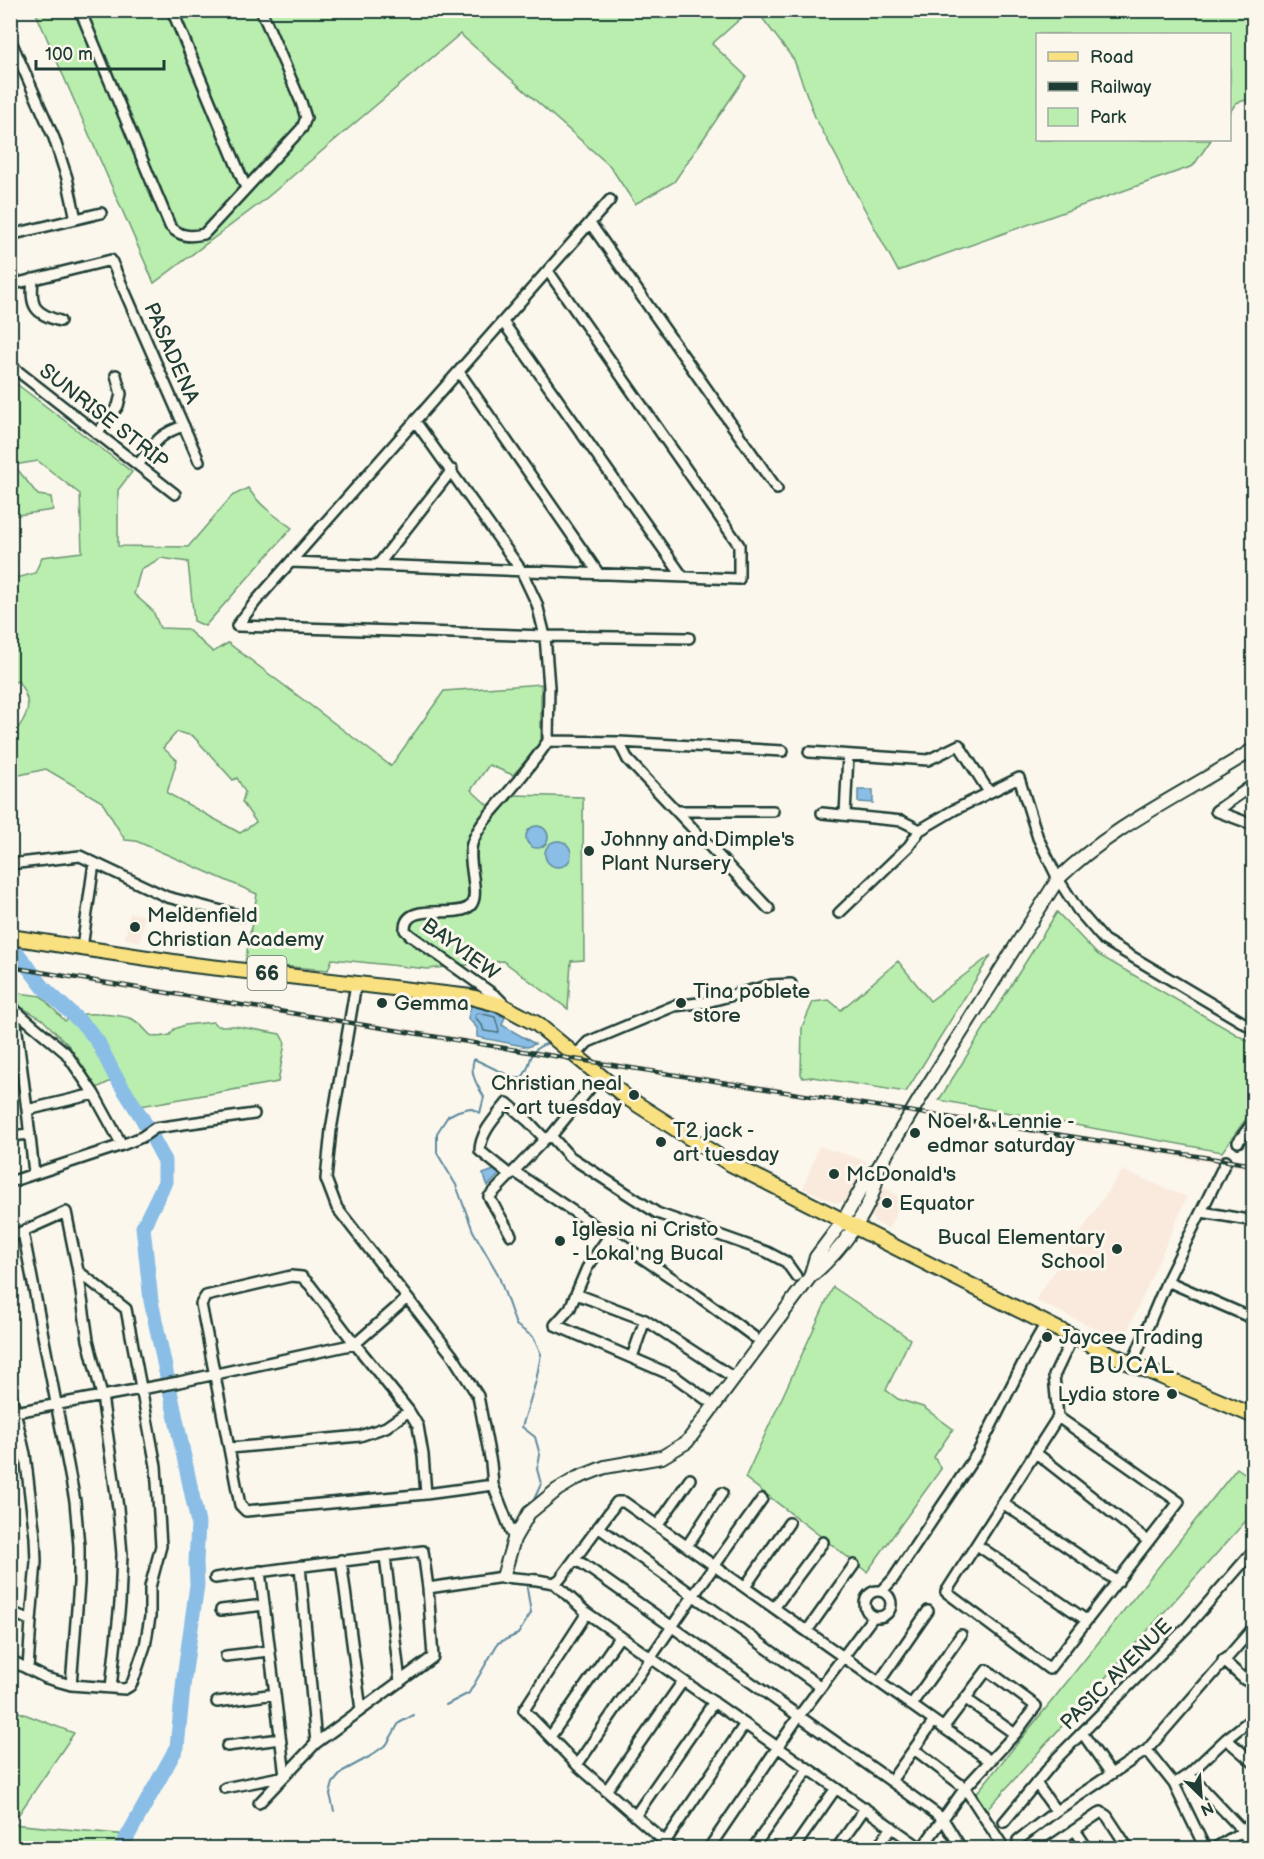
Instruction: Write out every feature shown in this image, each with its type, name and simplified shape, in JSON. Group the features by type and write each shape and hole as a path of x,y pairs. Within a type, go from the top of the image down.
{"main road":[{"path":"503,1577 514,1539 529,1514 557,1490 577,1478 605,1467 662,1457 687,1442 810,1277 816,1257 849,1224 867,1179 878,1168 1058,879 1071,866 1127,826 1254,749"},
{"name":"66","path":"17,938 193,965 471,997 510,1010 548,1032 599,1077 626,1097 729,1163 1046,1323 1132,1364 1254,1416"}],"street":[{"path":"80,10 170,226 176,233 190,237 204,234 302,128 306,118 261,10"},
{"path":"172,10 246,188"},
{"path":"10,39 54,138 67,177 76,219"},
{"path":"610,200 237,626 545,636 689,638"},
{"path":"10,235 101,213"},
{"path":"590,223 777,489"},
{"name":"PASADENA","path":"33,279 111,260 199,461"},
{"path":"291,562 738,579 739,545 548,271"},
{"path":"10,285 33,279 31,297 35,307 44,316 60,321"},
{"path":"503,322 683,577"},
{"name":"SUNRISE STRIP","path":"10,365 176,494"},
{"path":"459,372 599,574"},
{"path":"97,434 118,406 121,394 116,375"},
{"path":"416,421 521,570 537,604 545,636 549,687 548,741 620,742 783,751"},
{"path":"138,465 156,442 170,430 184,426"},
{"path":"378,565 452,470"},
{"name":"BAYVIEW","path":"510,1010 497,997 410,935 405,930 404,923 409,917 417,914 469,907 474,900 469,856 473,840 480,826 524,774 548,741"},
{"path":"620,742 628,760 770,909"},
{"path":"809,752 928,760 959,745 989,792"},
{"path":"845,815 848,755"},
{"path":"839,913 909,846 920,830 1019,778 1038,838 1058,879 1078,910 1104,940 1254,1029"},
{"path":"1253,786 1216,811 1254,825"},
{"path":"676,811 773,811"},
{"path":"822,813 902,821 920,830"},
{"path":"10,864 80,856 167,897 242,916"},
{"path":"82,948 94,864"},
{"path":"356,984 331,1130 326,1179 337,1208 452,1355 478,1396 493,1485 514,1539"},
{"path":"575,1056 588,1042 674,1006 707,1002 771,985 791,984"},
{"path":"12,1007 66,1053 94,1094 122,1145"},
{"path":"12,1007 27,1110 33,1173"},
{"path":"511,1235 489,1197 548,1137 599,1077"},
{"path":"27,1110 94,1094"},
{"path":"754,1337 697,1295 480,1151 480,1143 491,1122 507,1103 569,1156 657,1213 767,1252 786,1262 796,1276"},
{"path":"10,1182 122,1145 142,1137 155,1128 254,1114"},
{"path":"1238,1142 1254,1121"},
{"path":"10,1136 30,1134"},
{"path":"1132,1364 1167,1281 1226,1161"},
{"path":"10,1237 66,1212 78,1271 88,1340 102,1396 118,1508 122,1554 120,1603 111,1689"},
{"path":"1202,1212 1254,1221"},
{"path":"23,1232 58,1405 75,1502 80,1546 71,1685"},
{"path":"609,1236 587,1268 570,1308 555,1325 674,1376 707,1400"},
{"path":"10,1660 46,1678 71,1685 125,1689 130,1686 138,1671 145,1646 150,1617 150,1587 161,1546 156,1466 126,1309 78,1271"},
{"path":"426,1494 418,1426 409,1411 302,1277 291,1276 206,1296 201,1304 240,1505 246,1511 426,1494 493,1485"},
{"path":"1167,1281 1254,1319"},
{"path":"576,1294 645,1320 728,1374"},
{"path":"13,1413 179,1382 354,1344 406,1299"},
{"path":"632,1357 645,1320"},
{"path":"882,1592 978,1452 1046,1323"},
{"path":"1058,1417 1179,1502 1049,1669 946,1592 1058,1417 1053,1376 1073,1336"},
{"path":"10,1390 13,1413 25,1454 35,1536 36,1562 28,1668"},
{"path":"230,1448 360,1436 386,1428 409,1411"},
{"path":"1036,1453 1148,1541"},
{"path":"10,1456 25,1454"},
{"path":"658,1525 690,1479"},
{"path":"687,1546 722,1493"},
{"path":"577,1765 762,1499"},
{"path":"554,1583 560,1579 617,1502 624,1502 989,1760"},
{"path":"1004,1504 1118,1582"},
{"path":"745,1587 789,1523"},
{"path":"598,1527 820,1687"},
{"path":"774,1608 823,1542"},
{"path":"977,1545 1086,1620"},
{"name":"PASIC AVENUE","path":"1004,1822 1057,1758 1187,1627 1254,1550"},
{"path":"215,1578 423,1551 434,1657 316,1743 259,1803"},
{"path":"385,1556 400,1682"},
{"path":"341,1560 361,1710"},
{"path":"574,1560 672,1626 943,1819 961,1848"},
{"path":"807,1631 854,1564"},
{"path":"300,1566 316,1743"},
{"path":"260,1571 285,1776"},
{"path":"428,1588 503,1577 554,1583 588,1613 922,1848 965,1788 1015,1734 1036,1706 987,1670 943,1728"},
{"path":"873,1592 882,1592 889,1597 891,1609 881,1617 873,1617 866,1611 865,1602 873,1592"},
{"path":"221,1610 264,1605"},
{"path":"10,1611 31,1621"},
{"path":"879,1682 928,1611"},
{"path":"588,1613 524,1710 577,1765 669,1845 745,1724"},
{"path":"709,1848 799,1716 873,1617"},
{"path":"1018,1840 1056,1811 1147,1750 1254,1627"},
{"path":"911,1706 961,1635"},
{"path":"550,1737 620,1636"},
{"path":"226,1656 269,1651"},
{"path":"1224,1660 1245,1680 1254,1670"},
{"path":"606,1791 684,1681"},
{"path":"217,1702 275,1694"},
{"path":"966,1699 1015,1734"},
{"path":"635,1816 714,1702"},
{"path":"1174,1784 1190,1774 1226,1739 1254,1717"},
{"path":"891,1781 934,1721"},
{"path":"1083,1734 1110,1774"},
{"path":"226,1746 280,1739"},
{"path":"1226,1739 1254,1763"},
{"path":"914,1749 965,1788 1004,1848"},
{"path":"1147,1750 1174,1784 1205,1848"},
{"path":"753,1848 808,1769"},
{"path":"1190,1774 1243,1831 1251,1848"},
{"path":"225,1788 285,1776"},
{"path":"1036,1783 1056,1811"},
{"path":"794,1848 836,1788"},
{"path":"837,1848 864,1808"},
{"path":"1048,1848 1101,1812 1104,1813 1128,1848"},
{"path":"1215,1848 1243,1831 1254,1821"},
{"path":"877,1848 891,1827"},
{"path":"1075,1830 1087,1848"}],"shaded area":[{"name":"Meldenfield Christian Academy","path":"130,913 145,915 140,941 125,939"},
{"path":"39,969 473,1039 472,1045 44,976"},
{"path":"536,1050 1253,1162 1253,1169 535,1055"},
{"name":"McDonald's","path":"819,1146 867,1161 848,1199 844,1202 836,1203 803,1188"},
{"name":"Bucal Elementary School","path":"1122,1170 1187,1197 1123,1342 1035,1300"},
{"name":"Equator","path":"882,1186 903,1199 888,1229 875,1222 871,1215 871,1208"}],"green space":[{"path":"35,11 749,11 712,44 746,76 674,182 635,204 610,166 460,34 263,201 154,283"},
{"path":"757,11 1253,11 1253,98 1236,103 1231,110 1231,33 1036,33 1036,141 1210,141 1193,166 898,271 815,117 794,60"},
{"path":"10,379 132,472 118,490 118,546 188,547 232,496 248,488 262,505 292,528 205,626 194,621 188,562 161,558 141,569 134,594 153,611 160,628 187,629 213,652 228,643 391,766 444,691 541,684 541,743 513,775 489,765 471,790 497,814 515,795 583,797 584,960 571,961 568,1009 503,961 428,969 332,959 328,970 245,963 257,894 136,841 125,840 102,802 46,769 15,776 12,736 26,715 28,703 18,681 11,683 11,577 35,573 42,557 82,552 80,494 38,461 14,465 38,495 51,497 53,510 11,516","holes":["177,732 193,736 233,780 237,778 245,792 242,802 256,822 240,833 167,793 177,760 163,748"]},
{"path":"1057,912 1097,954 1253,1044 1253,1109 1222,1152 939,1100"},
{"path":"991,955 906,1092 812,1077 803,1078 801,1074 802,1027 813,1002 829,1000 841,1010 898,961 930,1001"},
{"path":"11,992 41,996 65,1021 73,1016 86,1014 122,1016 134,1020 149,1034 156,1037 170,1035 174,1029 185,1025 213,1022 217,1026 235,1026 280,1034 285,1043 278,1082 135,1107 117,1078 95,1089 70,1047 42,1019 11,1001"},
{"path":"833,1287 910,1339 886,1390 898,1399 923,1407 953,1429 934,1457 941,1469 867,1572 745,1478"},
{"path":"1237,1468 1253,1479 1253,1513 985,1812 971,1800"},
{"path":"11,1709 74,1733 12,1824 128,1835 121,1848 11,1848"}],"water":[{"path":"858,790 873,790 873,803 858,802"},
{"path":"537,826 545,829 548,837 545,845 537,848 529,845 526,837 529,829"},
{"path":"558,841 567,845 571,854 567,863 558,867 549,863 545,854 549,845"},
{"path":"471,1006 501,1012 500,1015 505,1017 502,1025 535,1044 528,1047 477,1037 477,1028 468,1018"},
{"path":"497,1169 500,1174 488,1186 483,1174"}],"waterway":[{"path":"10,940 44,988 87,1028 98,1042 165,1161 165,1182 143,1227 151,1301 198,1523 197,1585 177,1747 121,1848"},
{"path":"532,1504 541,1484 537,1469 540,1455 535,1437 522,1427 536,1381 541,1354 533,1337 516,1325 498,1274 473,1231 456,1185 437,1153 437,1133 448,1116 458,1111 470,1108 480,1113 484,1097 473,1074 474,1059 514,1078 521,1078 525,1074 532,1054 546,1044"},
{"path":"446,1705 469,1693 498,1643 518,1634 531,1613 526,1582"},
{"path":"334,1811 330,1794 333,1783 343,1771 387,1744 399,1723 414,1715"},
{"path":"335,1840 335,1848"}],"railway":[{"path":"10,967 535,1053 1254,1165"}],"place":[{"name":"Johnny and Dimple's Plant Nursery","path":"589,851"},
{"name":"Meldenfield Christian Academy","path":"135,927"},
{"name":"Gemma","path":"382,1003"},
{"name":"Tina poblete store","path":"681,1003"},
{"name":"Christian neal - art tuesday","path":"634,1095"},
{"name":"Noel & Lennie - edmar saturday","path":"915,1133"},
{"name":"T2 jack - art tuesday","path":"661,1142"},
{"name":"McDonald's","path":"834,1174"},
{"name":"Equator","path":"887,1203"},
{"name":"Iglesia ni Cristo - Lokal ng Bucal","path":"560,1241"},
{"name":"Bucal Elementary School","path":"1117,1249"},
{"name":"Jaycee Trading","path":"1047,1337"},
{"name":"Lydia store","path":"1172,1394"}],"district":[{"name":"BUCAL","path":"1132,1365"}]}
